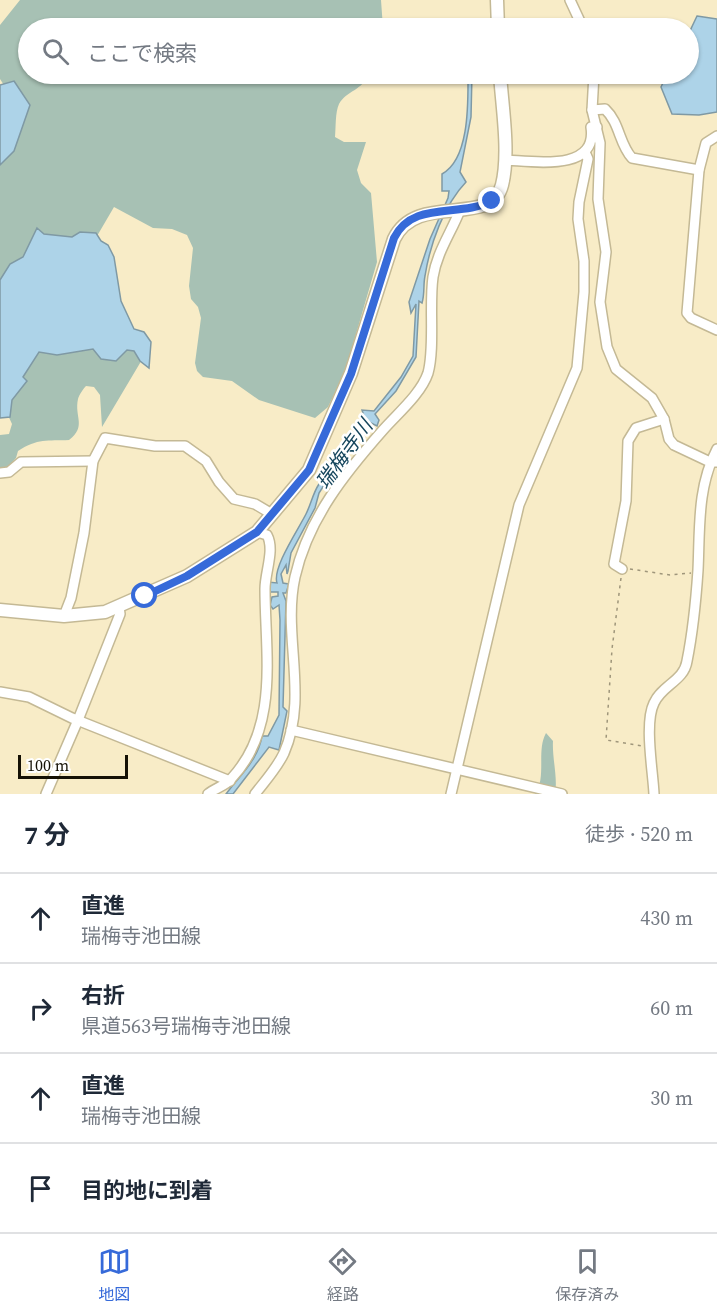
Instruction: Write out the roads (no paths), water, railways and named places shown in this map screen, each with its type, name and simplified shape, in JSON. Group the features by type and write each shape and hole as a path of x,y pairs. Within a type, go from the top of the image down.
{"main road":[{"path":"497,0 498,18"},
{"path":"0,610 64,616 105,612 187,576 257,532 309,470 351,374 397,232 407,221 422,214 480,206 497,197 503,183 505,160 501,84"}],"street":[{"path":"570,0 578,18"},
{"path":"593,84 592,110 601,148 598,199 606,252 600,302 607,347 616,369 652,398 664,419 669,439 674,446 713,462"},
{"path":"592,110 605,109 612,116 626,152 632,158 699,170"},
{"path":"505,160 567,161 585,152 592,137 591,127 597,127"},
{"path":"717,136 706,142 699,170 687,313 691,318 717,330"},
{"path":"451,794 519,504 577,368 584,292 585,261 579,202 588,159 585,152"},
{"path":"255,794 283,754 291,730 295,694 292,631 294,579 307,538 333,489 414,395 428,373 433,275 440,252 460,210"},
{"path":"622,569 614,564 626,501 628,441 636,428 664,419"},
{"path":"64,616 71,598 84,532 93,461 105,438 154,446 185,446 206,461 219,482 234,499 255,504 272,514"},
{"path":"654,794 651,748 654,703 685,670 698,572 702,488 717,449"},
{"path":"0,473 9,472 21,462 93,461"},
{"path":"208,794 230,781 243,762 265,714 268,668 265,582 272,544 267,535 257,532"},
{"path":"46,794 120,614 119,607"},
{"path":"0,692 29,697 78,720 230,781"},
{"path":"291,730 562,794"}],"water":[{"path":"697,16 717,19 717,112 699,115 672,114 661,87 662,84 699,84 699,18 696,18"},
{"path":"14,81 30,105 14,151 0,165 0,85"},
{"name":"瑞梅寺川","path":"468,84 472,84 471,117 460,172 466,182 445,213 430,251 422,303 419,301 416,357 396,391 375,414 379,420 377,426 369,422 354,438 319,493 315,508 291,553 287,574 286,565 281,574 283,583 289,584 286,593 283,593 286,601 283,707 287,711 279,750 269,747 233,794 226,794 253,760 262,736 268,736 279,715 279,605 273,609 270,605 272,597 278,596 278,592 269,592 268,582 277,583 278,568 306,514 317,487 365,419 362,410 374,411 401,377 413,356 416,304 411,313 409,302 430,239 448,198 449,191 442,191 442,174 451,167 458,156 463,143"},
{"path":"37,228 44,234 72,237 80,232 96,233 101,241 108,245 114,257 121,301 134,329 144,332 151,342 149,368 140,361 134,351 127,350 116,361 101,359 93,349 57,355 39,352 23,377 27,381 12,400 10,417 0,418 0,280 10,264 23,257"}]}
